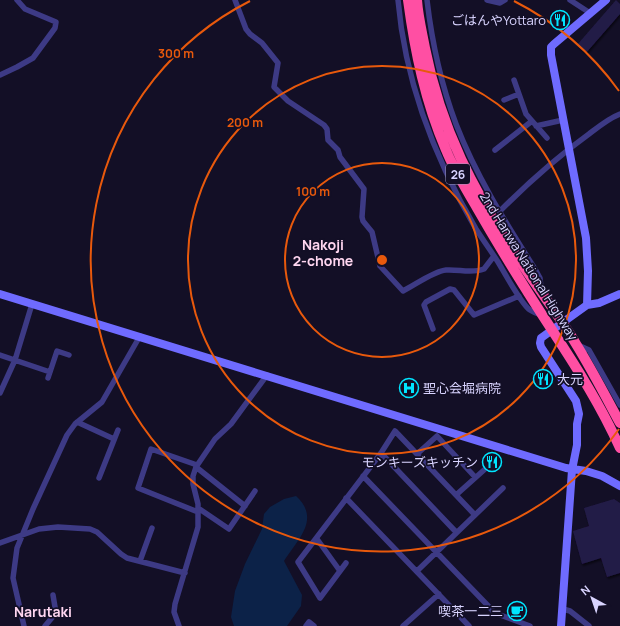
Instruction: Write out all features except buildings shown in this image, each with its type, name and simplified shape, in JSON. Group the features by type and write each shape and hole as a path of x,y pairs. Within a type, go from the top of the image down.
{"highway":[{"name":"2nd Hanwa National Highway","path":"408,0 420,72 432,115 446,150 463,184 498,246 575,363 595,398 620,448"},
{"name":"2nd Hanwa National Highway","path":"417,0 418,15 429,70 441,113 451,138 480,198 497,226 563,323 620,423"}],"street":[{"path":"0,76 33,58 55,28 56,22 25,9 16,0"},
{"path":"235,0 250,34 262,43 278,63 274,87 288,101 324,125 327,129 328,140 338,150 340,157 364,189 362,217 363,221 372,232 380,266 404,291 439,272 446,270 473,272 484,269 494,256"},
{"path":"398,0 412,79 430,136 453,186 476,230 529,310 543,316"},
{"path":"427,0 434,48 456,125 478,172 540,278 542,293"},
{"path":"486,0 500,3 505,0"},
{"path":"570,0 590,13"},
{"path":"587,305 588,271 586,238 551,55 551,48 606,0"},
{"path":"514,80 526,114 547,138"},
{"path":"504,100 519,94"},
{"path":"500,211 526,184 569,148 604,123 620,114"},
{"path":"536,126 563,120"},
{"path":"495,150 532,121"},
{"path":"433,330 424,305 426,302 450,289 454,290 474,314 519,296"},
{"path":"0,294 572,470 586,471 602,476 620,486"},
{"path":"561,626 572,470 577,445 577,424 579,414 576,401 541,347 540,343 541,338 587,305 599,303 620,294"},
{"path":"0,393 15,360 32,304"},
{"path":"24,626 13,578 17,548 22,535 67,435 77,422 102,402 140,336"},
{"path":"576,344 589,350 620,405"},
{"path":"0,355 49,375 57,351 69,356"},
{"path":"179,626 174,612 175,604 198,527 197,496 192,484 193,476 197,466 216,439 231,424 267,375"},
{"path":"77,422 114,439"},
{"path":"100,478 118,430"},
{"path":"346,563 320,598 298,562 381,453 395,431 475,515"},
{"path":"417,454 437,436 475,477"},
{"path":"245,506 197,466 151,449 138,488 198,510 229,529 245,506 255,491"},
{"path":"381,453 456,532"},
{"path":"456,495 484,470"},
{"path":"363,476 495,614 510,623 530,626"},
{"path":"417,571 503,488"},
{"path":"346,498 470,626"},
{"path":"0,543 39,529 58,527 90,529 96,532 127,558 185,573"},
{"path":"140,561 152,528"},
{"path":"316,539 340,571"},
{"path":"407,625 439,594"},
{"path":"44,626 56,612 53,595"},
{"path":"562,609 570,611 589,626"},
{"path":"306,626 309,622 314,626"}],"water":[{"path":"296,496 303,504 307,513 307,521 301,537 284,561 302,595 301,606 287,626 234,626 231,617 235,591 245,564 262,529 264,514 270,507 284,499"}],"place":[{"name":"ごはんやYottaro","path":"560,20"},
{"name":"大元","path":"543,379"},
{"name":"聖心会堀病院","path":"409,388"},
{"name":"モンキーズキッチン","path":"492,462"},
{"name":"喫茶一二三","path":"517,611"}],"district":[{"name":"Nakoji 2-chome","path":"323,252"},
{"name":"Narutaki","path":"43,611"}]}
